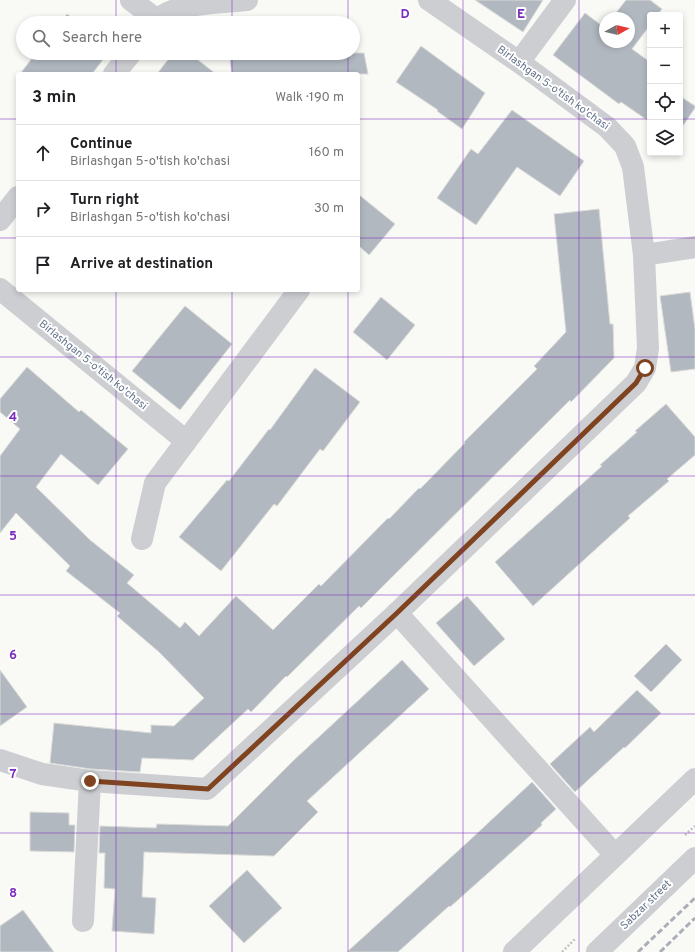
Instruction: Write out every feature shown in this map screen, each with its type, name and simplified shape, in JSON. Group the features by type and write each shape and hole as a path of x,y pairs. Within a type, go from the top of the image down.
{"street":[{"path":"131,0 150,16"},
{"path":"162,16 176,9 189,6 247,0"},
{"name":"Birlashgan 5-o'tish ko'chasi","path":"0,760 42,774 90,781 208,789 397,613 636,383 645,368 648,348 644,255 633,167 625,146 607,127 519,62 429,0"},
{"path":"519,62 565,0"},
{"path":"116,72 125,60"},
{"path":"0,220 16,200"},
{"path":"644,255 695,247"},
{"name":"Birlashgan 5-o'tish ko'chasi","path":"0,289 186,441"},
{"path":"142,538 155,483 298,292"},
{"path":"397,613 615,855"},
{"path":"514,952 695,779"},
{"path":"84,922 90,781"},
{"name":"Sabzar street","path":"597,952 695,858"}],"building":[{"path":"475,0 543,0 523,32"},
{"path":"626,0 650,0 662,9 660,12 647,12 647,29 635,45 635,12 617,12"},
{"path":"585,13 599,24 599,48 633,48 632,49 647,60 647,120 621,102 619,104 553,55"},
{"path":"421,46 485,93 462,129 437,111 438,110 396,82"},
{"path":"360,53 364,53 368,74 360,74 360,72 232,72 230,60 360,60"},
{"path":"31,60 103,60 94,72 22,72"},
{"path":"168,60 198,60 213,72 159,72"},
{"path":"683,98 695,106 683,126"},
{"path":"512,110 584,161 560,196 517,167 476,225 437,198 471,149 478,154"},
{"path":"360,196 395,224 369,255 360,247"},
{"path":"599,209 610,324 613,324 614,358 571,402 570,400 361,608 359,606 251,712 248,709 193,760 142,758 140,772 91,769 50,763 54,723 151,733 151,725 174,726 204,698 159,652 117,616 120,613 66,571 70,566 16,513 0,533 0,456 20,429 0,412 0,399 27,367 79,412 81,410 128,449 98,485 61,454 36,487 90,540 134,575 127,583 180,628 185,622 199,636 236,596 273,630 319,584 321,586 388,518 389,519 419,488 420,489 465,443 464,442 537,369 534,366 566,332 554,214"},
{"path":"690,292 695,329 695,369 671,372 660,296"},
{"path":"381,297 415,325 387,360 353,332"},
{"path":"185,306 232,344 180,410 132,371"},
{"path":"315,368 360,402 323,451 320,449 277,506 274,504 221,571 179,537 227,480 229,481 269,429 270,430"},
{"path":"666,404 695,437 695,455 667,479 669,481 628,516 630,518 533,606 495,562 602,466 600,465 637,432 635,431"},
{"path":"467,596 505,639 474,666 436,623"},
{"path":"666,644 682,660 651,692 634,676"},
{"path":"402,660 429,689 307,801 318,812 274,856 144,852 142,897 156,898 154,934 112,931 115,889 104,888 105,853 99,853 100,826 156,828 157,824 228,826 294,760"},
{"path":"0,670 27,707 0,726"},
{"path":"637,690 661,713 625,748 624,747 575,792 550,764 590,727 594,732"},
{"path":"532,782 556,809 541,823 542,825 398,952 347,952 470,840"},
{"path":"30,812 69,813 69,825 75,825 74,852 30,851"},
{"path":"247,870 282,908 244,943 209,906"},
{"path":"23,910 54,952 0,952 0,926"}],"railway":[{"path":"638,952 695,898"},
{"path":"660,952 695,918"}],"route":[{"path":"90,781 208,789 397,613 636,383 645,368"}]}
